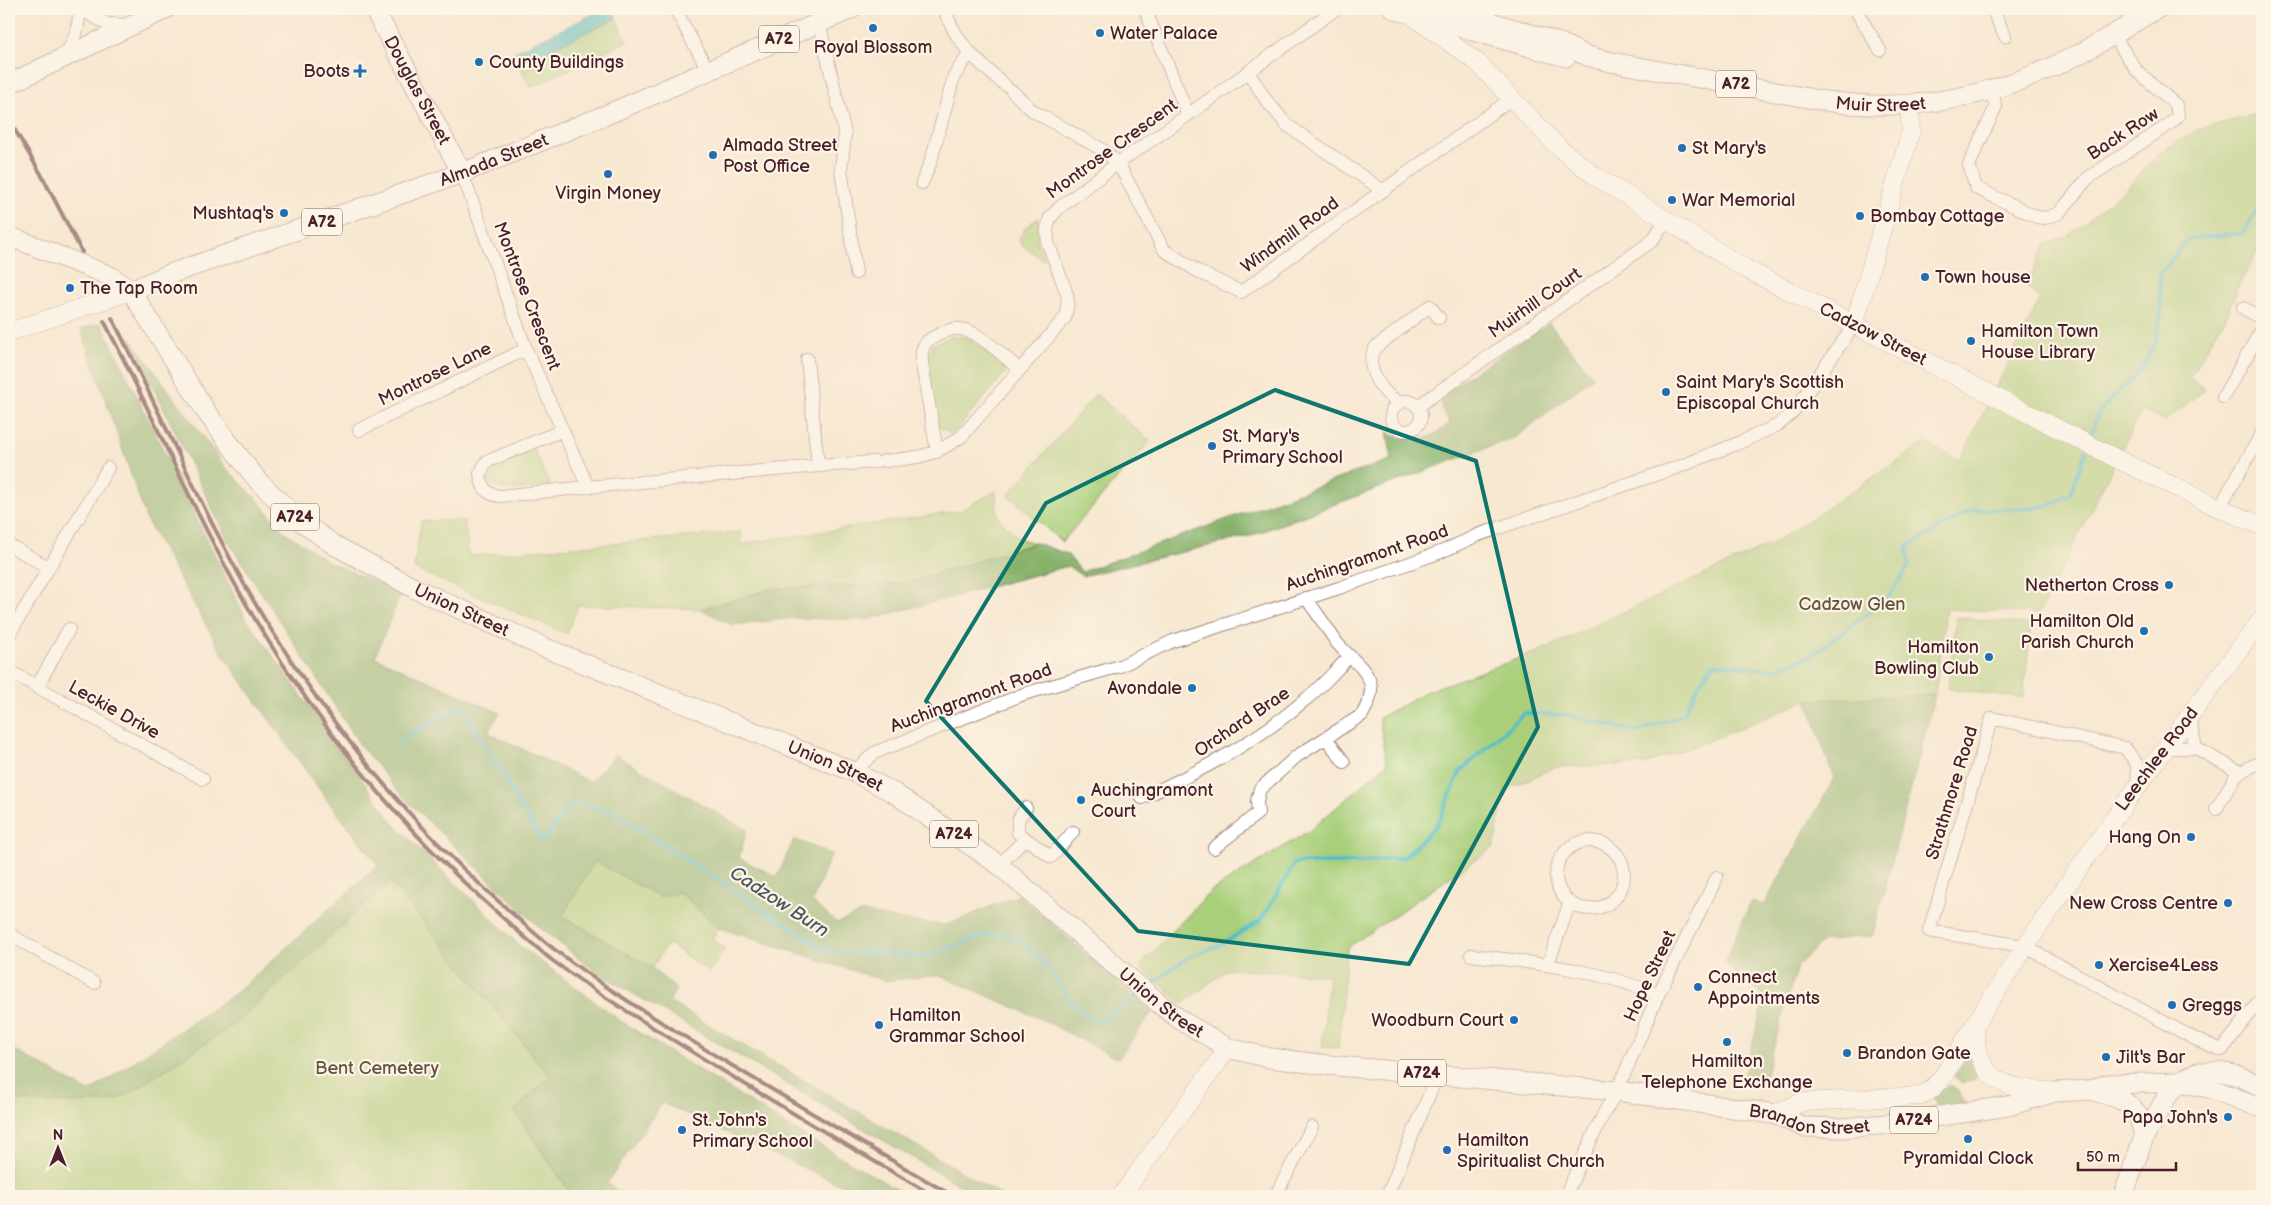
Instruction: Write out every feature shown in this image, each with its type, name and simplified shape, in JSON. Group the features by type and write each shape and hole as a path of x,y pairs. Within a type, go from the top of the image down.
{"main road":[{"path":"9,84 166,9"},
{"name":"Douglas Street","path":"374,9 462,173"},
{"name":"Almada Street","path":"131,291 166,275 462,173 851,9"},
{"name":"Muir Street","path":"1448,9 1490,29 1563,57 1587,56 1825,101 1859,105 1909,105 1941,102 1991,91 2062,63 2158,9"},
{"name":"Muir Street","path":"1400,10 1490,29"},
{"name":"Muir Street","path":"1400,10 1464,52 1488,73 1511,99"},
{"name":"Cadzow Street","path":"1511,99 1558,147 1596,176 1746,269 2117,459 2219,508 2262,526"},
{"path":"1854,325 1910,131 1909,105"},
{"name":"A724","path":"9,236 110,276 131,291"},
{"path":"9,332 131,291"},
{"name":"Union Street","path":"131,291 207,413 243,462 280,503 316,534 414,588 543,647 854,772 894,793 999,866 1162,1006 1182,1021 1228,1048 1290,1060 1617,1091"},
{"name":"Leechlee Road","path":"1774,1114 1803,1102 1921,1096 1932,1089 1944,1076 2024,946 2138,784 2262,620"},
{"path":"1974,1027 1978,1053 1988,1073 2003,1084 2018,1088 2054,1092"},
{"path":"1122,1196 1228,1048"},
{"path":"2124,1194 2144,1137 2166,1098 2179,1082 2198,1072 2222,1072 2239,1076 2262,1087"},
{"name":"Brandon Street","path":"1617,1091 1774,1114 1804,1127 1843,1128 1887,1124 2008,1106 2054,1092 2088,1090 2108,1084 2179,1082 2210,1088 2262,1108"},
{"path":"2124,1194 2166,1116 2180,1098 2193,1091 2210,1088"},
{"name":"Brandon Street","path":"2088,1090 2113,1096 2128,1104 2138,1115 2144,1137"}],"street":[{"path":"63,59 75,38 80,20 80,9 106,24 132,25"},
{"path":"675,9 708,70"},
{"path":"944,9 952,30 969,54 1034,111 1103,150 1118,163"},
{"path":"1145,9 1188,115"},
{"name":"Montrose Crescent","path":"563,430 486,462 480,474 484,490 492,495 501,496 922,458 937,452 962,436 1019,368 1065,318 1068,310 1067,294 1048,242 1047,229 1050,218 1059,208 1118,163 1336,9"},
{"path":"1855,9 1880,50"},
{"path":"1992,9 2005,36"},
{"path":"819,22 845,134 841,169 856,273"},
{"name":"Back Row","path":"1991,91 1996,106 1969,165 1969,170 1977,190 2040,218 2059,214 2088,178 2177,118 2176,105 2137,70 2113,35"},
{"path":"922,183 932,161 954,76 969,54"},
{"path":"1248,72 1266,100 1287,125 1382,190"},
{"name":"Windmill Road","path":"1118,163 1164,250 1199,272 1241,292 1511,99"},
{"name":"Montrose Crescent","path":"462,173 526,349 588,487"},
{"name":"Muirhill Court","path":"1417,406 1652,241 1666,220"},
{"path":"1401,403 1394,408 1392,416 1395,425 1402,430 1412,430 1419,424 1421,415 1417,406 1410,402 1401,403 1391,399 1376,378 1370,364 1370,355 1376,347 1430,306 1439,318"},
{"path":"2243,308 2262,319"},
{"name":"Auchingramont Road","path":"854,772 874,753 1024,694 1120,666 1173,641 1441,552 1488,532 1681,466 1778,425 1794,411 1854,325"},
{"path":"937,452 922,364 921,352 925,342 948,330 962,329 975,334 1019,368"},
{"path":"2223,396 2262,329"},
{"name":"Montrose Lane","path":"359,430 526,349"},
{"path":"807,359 818,466"},
{"path":"2219,508 2262,432"},
{"path":"9,634 108,468"},
{"path":"9,545 48,567"},
{"path":"1214,848 1258,813 1257,801 1260,789 1297,756 1362,715 1371,692 1370,682 1363,670 1349,657 1306,598"},
{"path":"37,687 69,629"},
{"name":"Orchard Brae","path":"1142,798 1198,773 1249,742 1305,700 1349,657"},
{"name":"Leckie Drive","path":"9,671 203,779"},
{"path":"2189,716 2196,748"},
{"name":"Strathmore Road","path":"2024,946 1929,931 1992,718 2125,748 2137,764 2138,784"},
{"path":"1326,738 1344,762"},
{"path":"2165,748 2196,748 2245,770 2262,774"},
{"path":"2216,809 2237,774 2262,761"},
{"path":"1026,808 1018,820 1018,833 1052,857 1073,832"},
{"path":"999,866 1025,838"},
{"path":"1588,841 1599,842 1610,847 1618,856 1623,866 1624,878 1620,890 1614,899 1604,906 1592,909 1580,907 1570,902 1562,894 1557,883 1556,871 1559,860 1566,850 1576,844 1588,841"},
{"name":"Hope Street","path":"1565,1196 1604,1113 1617,1091 1658,995 1717,877"},
{"path":"1548,964 1570,902"},
{"path":"9,934 94,983"},
{"path":"2024,946 2154,1018 2197,1040 2222,1050 2262,997"},
{"path":"1471,955 1548,964 1630,982 1658,995"},
{"path":"1387,1196 1438,1074"},
{"path":"1275,1196 1312,1126"}],"highlighted area":[{"path":"1275,390 1476,461 1538,727 1409,964 1138,931 926,701 1046,503"}],"green space":[{"path":"616,18 627,41 531,88 519,64"},
{"name":"Cadzow Glen","path":"2262,113 2262,245 2235,291 2237,293 2229,306 2230,310 2189,378 2205,389 2165,421 2142,409 2039,613 1946,609 1935,695 1807,700 1724,735 1645,764 1555,767 1505,790 1494,847 1347,948 1338,1048 1322,1047 1329,975 1228,969 1182,1004 1140,966 1210,892 1309,831 1387,764 1379,718 1427,691 1540,651 1775,542 1925,443 1960,460 2040,299 2026,287 2046,244 2068,236 2128,187 2161,152 2199,129"},
{"path":"1038,218 1037,241 1045,260 1022,245 1019,239 1026,227"},
{"path":"101,323 245,617 393,823 520,946 622,1022 814,1142 909,1196 860,1196 841,1185 662,1103 607,1183 625,1196 578,1196 570,1192 514,1111 550,1076 390,881 236,1023 127,1095 109,1102 51,1103 9,1100 9,1047 89,1092 237,992 378,865 321,792 223,655 147,521 81,329"},
{"path":"1549,323 1593,377 1516,437 1250,536 1082,576 1068,566 866,620 795,618 732,625 701,609 772,589 906,583 1036,543 1067,554 1082,572 1392,459 1387,432 1412,440 1420,440 1435,434 1450,423 1442,409 1441,394"},
{"path":"128,335 226,468 257,499 283,531 331,563 401,593 375,657 500,713 488,732 590,782 615,755 747,830 739,858 777,877 794,839 831,854 812,902 837,923 863,912 907,921 946,925 1019,895 1152,1012 1118,1059 1041,1019 939,975 885,981 719,928 680,892 660,897 595,861 562,916 652,968 676,989 669,1002 1003,1196 978,1196 598,973 540,928 403,797 360,745 228,541"},
{"path":"953,336 967,337 1004,366 1005,373 958,429 950,434 938,426 927,360 933,344"},
{"path":"1096,394 1150,441 1062,542 1008,495"},
{"path":"534,449 550,486 508,489 499,488 492,484 490,477 493,466"},
{"path":"996,491 998,518 1020,539 1035,543 907,584 774,588 701,609 578,605 567,634 414,569 421,521 464,521 469,556 741,532 741,544 960,511"},
{"name":"Hamilton Bowling Club","path":"1956,617 2031,625 2023,698 1948,689"},
{"path":"1935,695 1873,935 1823,941 1797,966 1763,1084 1742,1082 1765,997 1736,976 1725,962 1751,901 1764,905 1834,779 1807,700"},
{"path":"595,861 660,897 679,892 719,928 712,939 725,948 709,972 668,943 652,968 562,916"},
{"name":"Bent Cemetery","path":"390,881 550,1076 514,1111 570,1192 578,1196 9,1196 9,1101 106,1102 127,1095 236,1023"},
{"path":"1968,1056 1978,1073 1975,1079 1963,1083 1954,1076"},
{"path":"1950,1085 1959,1090 1962,1101 1966,1103 1940,1110 1933,1095"}],"water":[{"path":"604,9 611,9 616,18 519,64 514,52"}],"waterway":[{"name":"Cadzow Burn","path":"2089,441 2098,413 2140,370 2156,342 2161,311 2160,274 2188,239 2243,233 2262,202"},
{"name":"Cadzow Burn","path":"1148,987 1187,958 1222,944 1261,920 1295,863 1355,863 1405,857 1438,823 1460,772 1524,713 1567,715 1637,732 1683,715 1700,682 1714,663 1773,670 1811,656 1887,599 1909,566 1907,547 1971,510 2025,509 2051,505 2071,493 2086,450"},
{"name":"Cadzow Burn","path":"400,741 461,705 542,842 573,802 615,813 826,950 925,957 986,935 1016,936 1046,965 1071,1002 1099,1024 1139,994"}],"railway":[{"path":"9,120 41,174 82,252"},
{"path":"112,318 224,546 265,620 342,733 430,836 462,868 534,933 598,981 721,1059 953,1196"},
{"path":"104,321 217,551 259,626 337,740 365,776 425,844 507,921 553,961 573,975 715,1066 934,1196"}],"place":[{"name":"Royal Blossom","path":"873,28"},
{"name":"Water Palace","path":"1100,33"},
{"name":"County Buildings","path":"479,62"},
{"name":"Boots","path":"360,71"},
{"name":"St Mary's","path":"1682,148"},
{"name":"Almada Street Post Office","path":"713,155"},
{"name":"Virgin Money","path":"608,174"},
{"name":"War Memorial","path":"1672,200"},
{"name":"Mushtaq's","path":"284,213"},
{"name":"Bombay Cottage","path":"1860,216"},
{"name":"Town house","path":"1925,277"},
{"name":"The Tap Room","path":"70,288"},
{"name":"Hamilton Town House Library","path":"1971,341"},
{"name":"Saint Mary's Scottish Episcopal Church","path":"1666,392"},
{"name":"St. Mary's Primary School","path":"1212,446"},
{"name":"Netherton Cross","path":"2169,585"},
{"name":"Hamilton Old Parish Church","path":"2144,631"},
{"name":"Hamilton Bowling Club","path":"1989,657"},
{"name":"Avondale","path":"1192,688"},
{"name":"Auchingramont Court","path":"1081,800"},
{"name":"Hang On","path":"2191,837"},
{"name":"New Cross Centre","path":"2228,903"},
{"name":"Xercise4Less","path":"2099,965"},
{"name":"Connect Appointments","path":"1698,987"},
{"name":"Greggs","path":"2172,1005"},
{"name":"Woodburn Court","path":"1514,1020"},
{"name":"Hamilton Grammar School","path":"879,1025"},
{"name":"Hamilton Telephone Exchange","path":"1727,1042"},
{"name":"Brandon Gate","path":"1847,1053"},
{"name":"Jilt's Bar","path":"2106,1057"},
{"name":"Papa John's","path":"2228,1117"},
{"name":"St. John's Primary School","path":"682,1130"},
{"name":"Pyramidal Clock","path":"1968,1139"},
{"name":"Hamilton Spiritualist Church","path":"1447,1150"}]}
